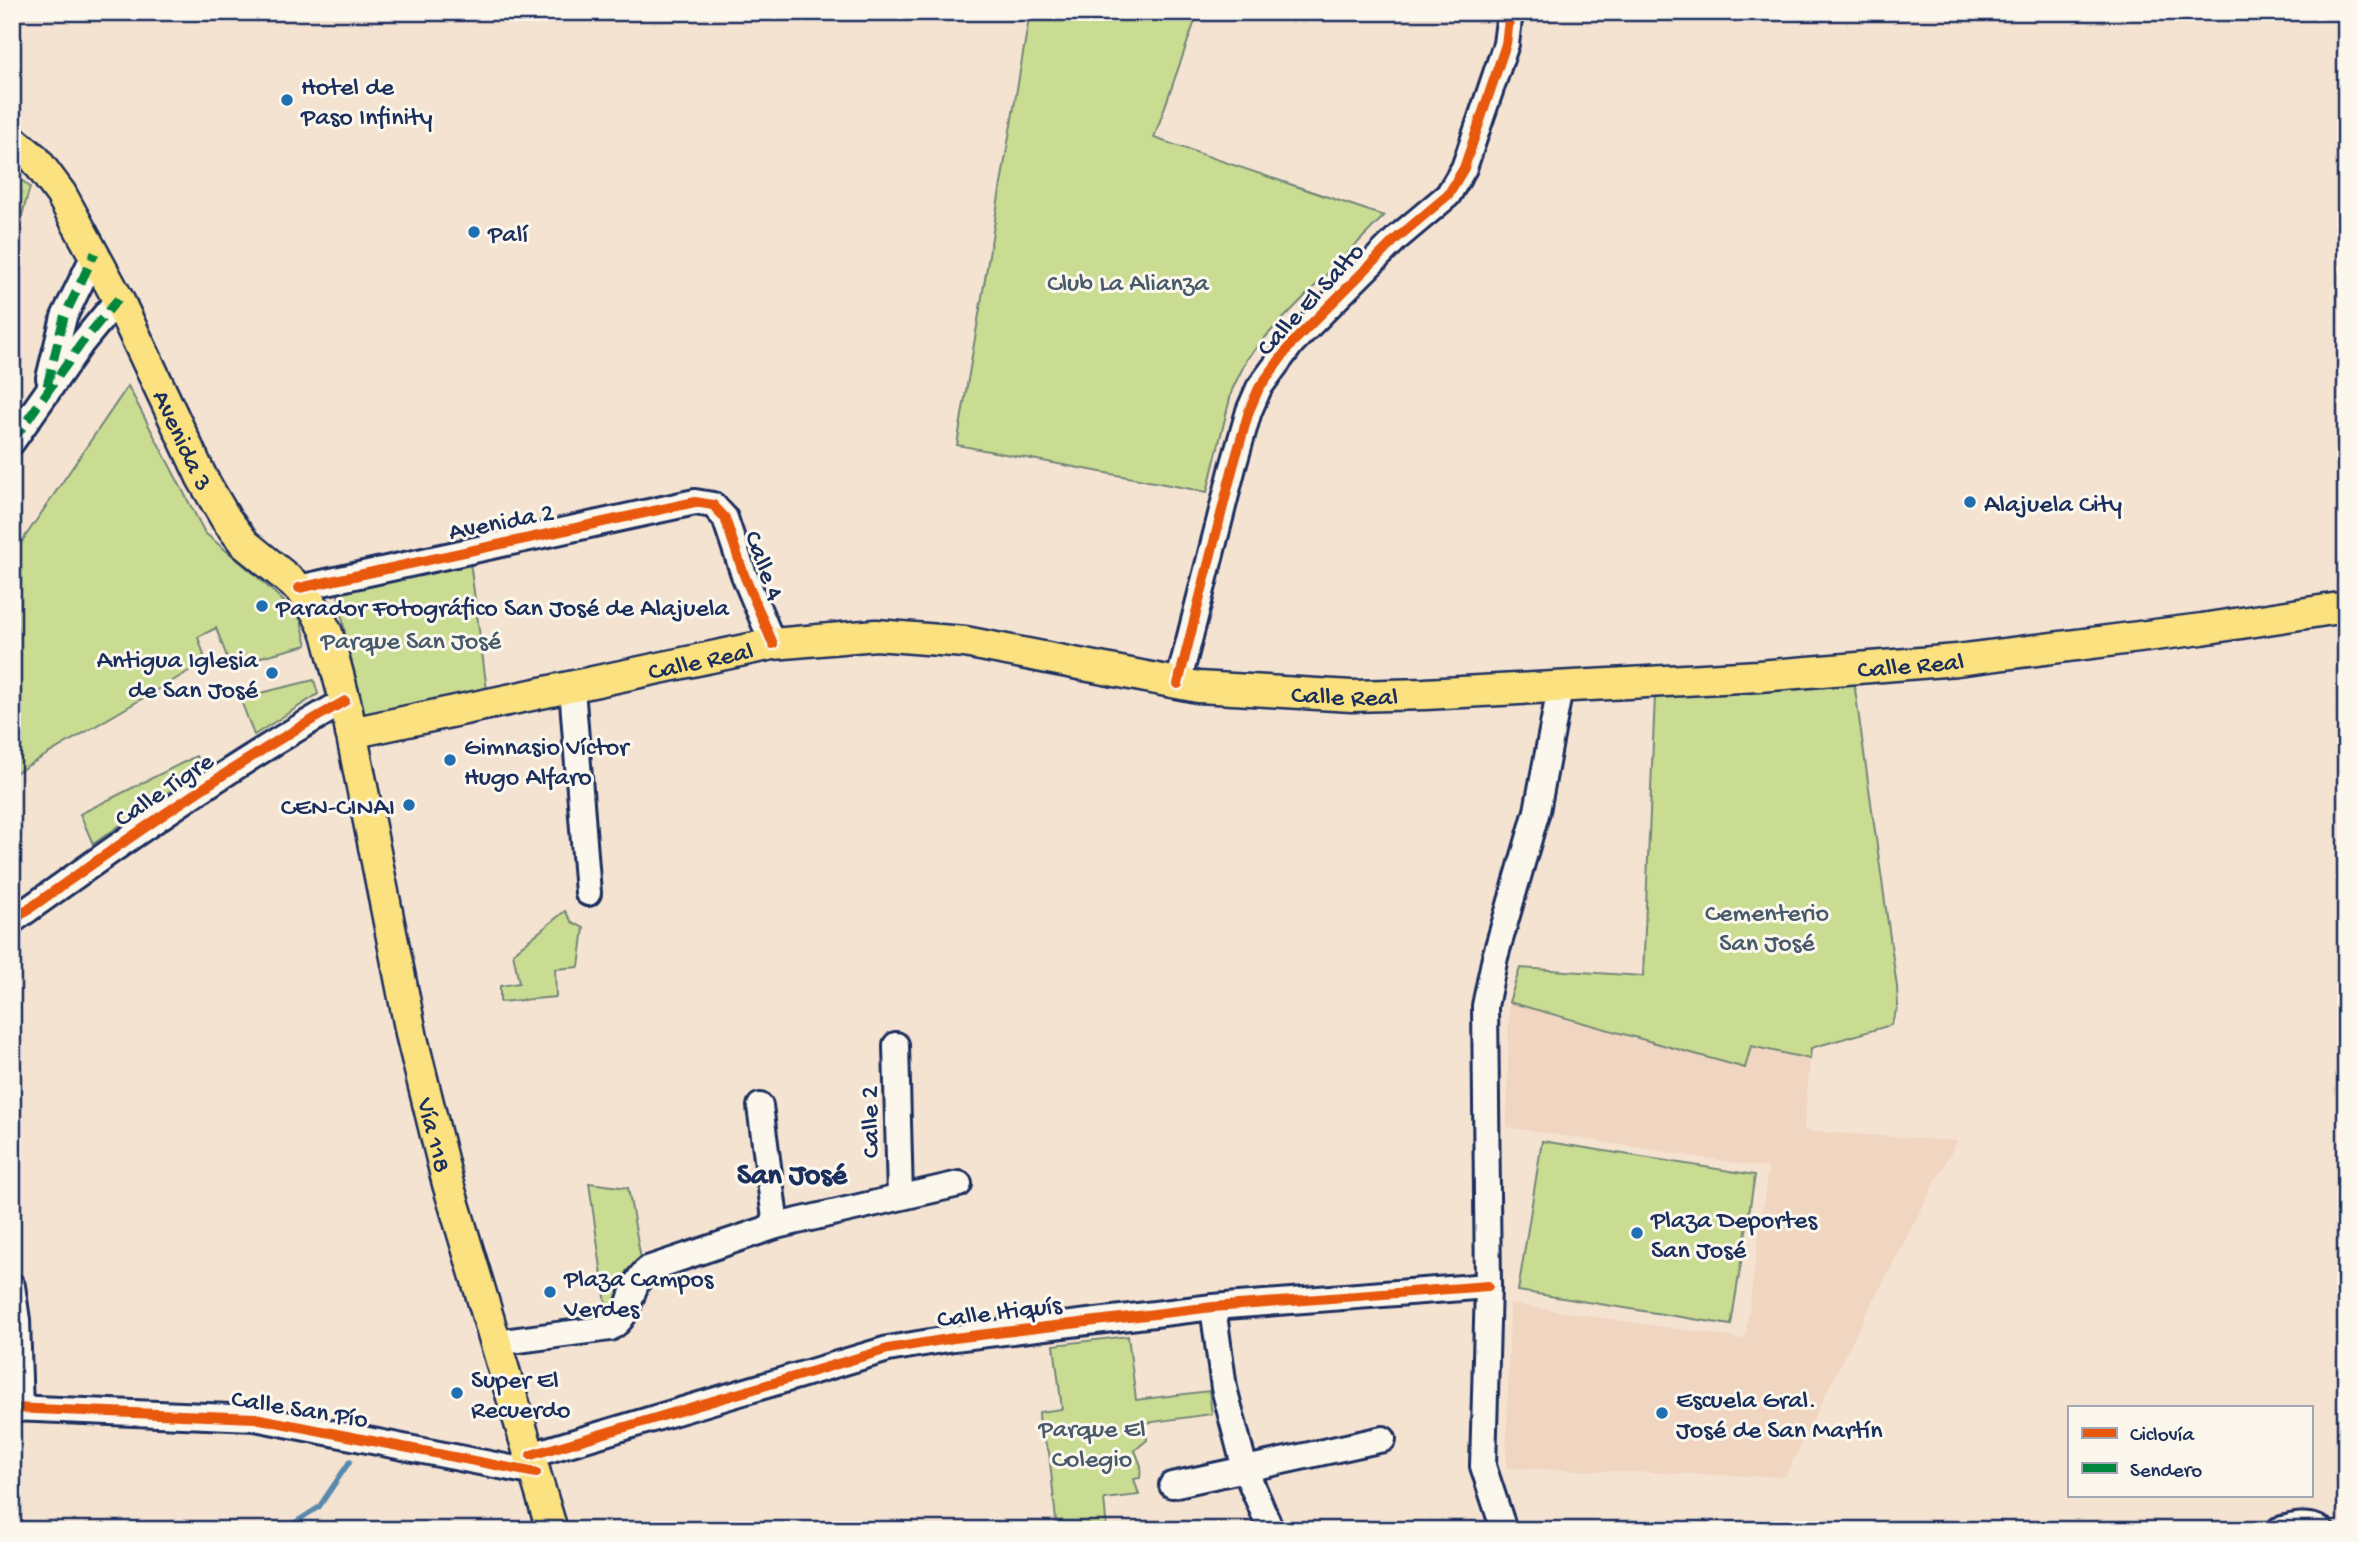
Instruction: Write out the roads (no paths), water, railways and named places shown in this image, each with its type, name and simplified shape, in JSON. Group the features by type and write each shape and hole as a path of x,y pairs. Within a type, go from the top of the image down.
{"main road":[{"name":"Avenida 3","path":"12,141 35,159 53,180 95,253 202,478 226,519 245,544 299,588 316,611 327,633 351,733"},
{"name":"Calle Real","path":"351,733 773,645 876,635 965,642 1198,687 1352,695 1560,688 1957,660 2202,629 2346,607"},
{"name":"Vía 118","path":"351,733 412,1038 448,1184 552,1530"}],"street":[{"name":"Calle El Salto","path":"1178,684 1239,444 1259,388 1292,343 1397,238 1448,195 1464,168 1506,44 1510,12"},
{"path":"44,396 64,317 95,253"},
{"path":"12,442 80,344 118,299"},
{"name":"Avenida 2","path":"299,588 695,502 713,505"},
{"name":"Calle 4","path":"713,505 725,518 744,575 773,645"},
{"path":"572,688 587,893"},
{"path":"1504,1530 1483,1466 1488,1286 1485,1006 1495,957 1537,811 1560,688"},
{"name":"Calle Tigre","path":"12,921 274,741 345,701"},
{"name":"Calle 2","path":"896,1045 900,1197"},
{"path":"760,1106 776,1226"},
{"path":"496,1343 610,1328 620,1322 638,1277 649,1269 776,1226 959,1184"},
{"path":"12,1286 17,1320 16,1409"},
{"name":"Calle Itiquís","path":"533,1464 888,1349 978,1335 1213,1307 1488,1286"},
{"path":"1213,1307 1224,1388 1245,1469 1271,1530"},
{"name":"Calle San Pío","path":"16,1409 255,1418 533,1464"},
{"path":"1172,1485 1383,1439"},
{"path":"2279,1530 2300,1525 2319,1528"}],"waterway":[{"path":"283,1530 319,1507 350,1461"}],"place":[{"name":"Hotel de Paso Infinity","path":"287,100"},
{"name":"Palí","path":"474,232"},
{"name":"Alajuela City","path":"1970,502"},
{"name":"Parador Fotográfico San José de Alajuela","path":"262,606"},
{"name":"Antigua Iglesia de San José","path":"272,673"},
{"name":"Gimnasio Víctor Hugo Alfaro","path":"450,760"},
{"name":"CEN-CINAI","path":"409,805"},
{"name":"Plaza Deportes San José","path":"1637,1233"},
{"name":"Plaza Campos Verdes","path":"550,1292"},
{"name":"Super El Recuerdo","path":"457,1393"},
{"name":"Escuela Gral. José de San Martín","path":"1662,1413"}],"district":[{"name":"San José","path":"792,1173"}],"park label":[{"name":"Club La Alianza","path":"1128,281"},
{"name":"Parque San José","path":"411,639"},
{"name":"Cementerio San José","path":"1767,926"},
{"name":"Parque El Colegio","path":"1092,1442"}]}
